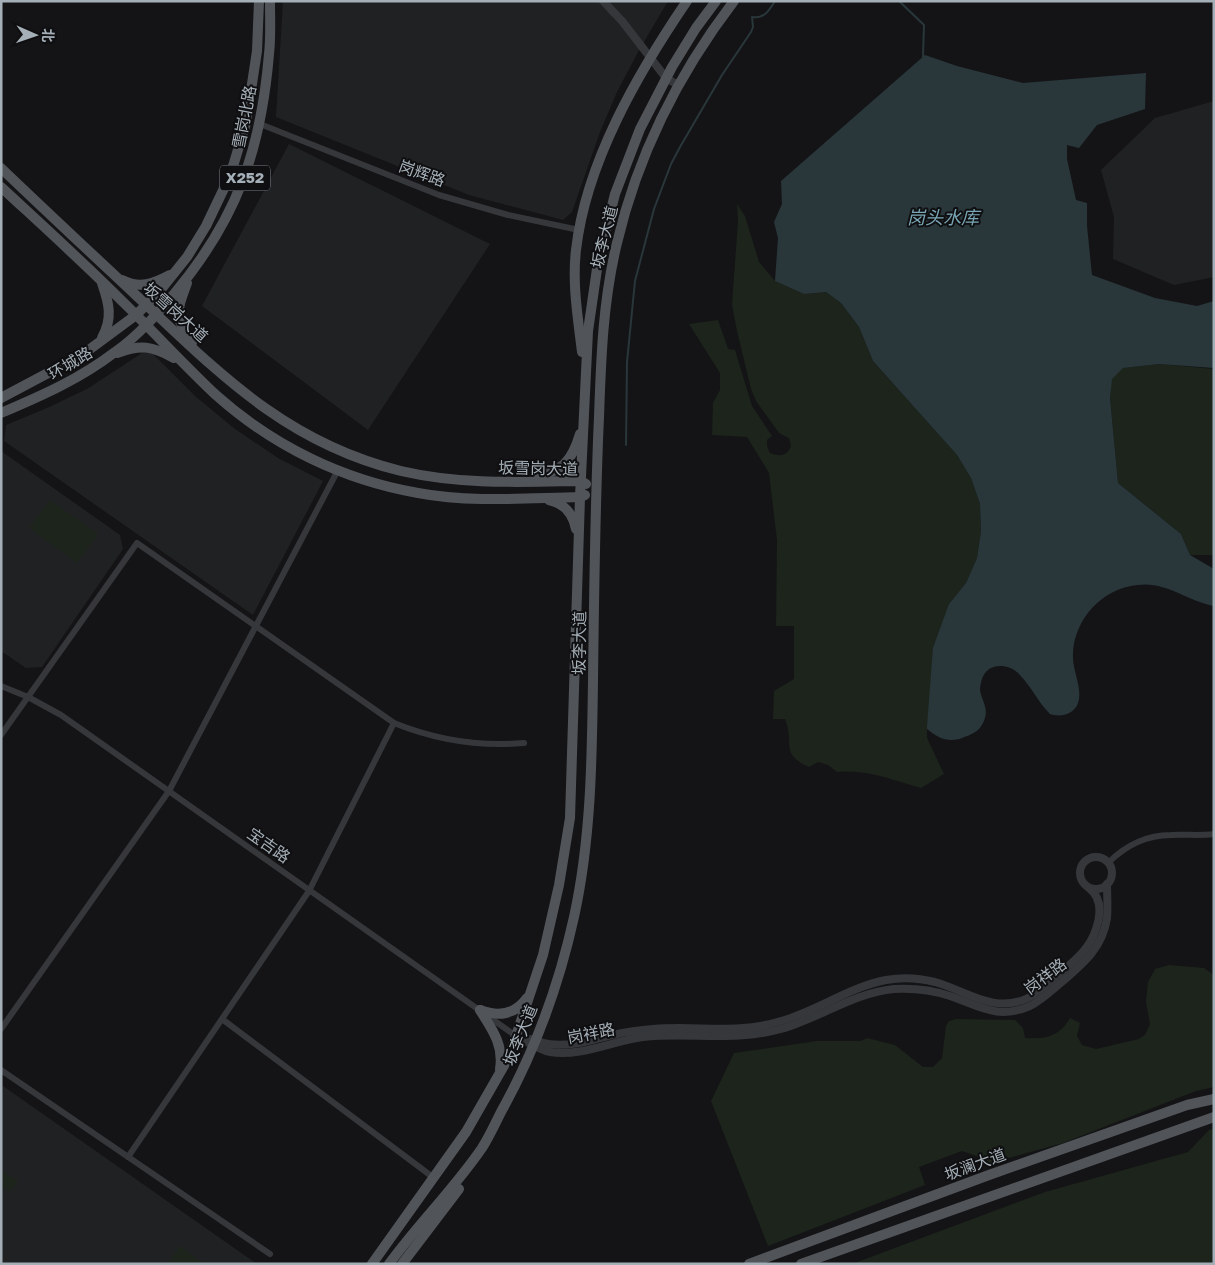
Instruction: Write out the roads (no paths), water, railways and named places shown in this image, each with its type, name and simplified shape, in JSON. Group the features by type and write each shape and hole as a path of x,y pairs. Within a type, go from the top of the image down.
{"main road":[{"name":"雪岗北路","path":"136,315 160,292 186,256 206,226 227,182 246,123 257,51 259,1"},
{"name":"雪岗北路","path":"146,326 190,275 216,237 234,204 246,175 260,124 270,53 270,1"},
{"path":"586,380 575,298 575,267 579,230 589,192 602,154 622,111 650,59 687,1"},
{"name":"坂李大道","path":"372,1264 466,1132 498,1077 509,1057 543,955 555,902 570,818 580,497 590,308 598,262 607,224 631,151 650,108 696,28 716,1"},
{"name":"坂李大道","path":"388,1264 448,1193 484,1144 536,1043 559,975 575,914 585,846 590,792 595,490 602,332 612,265 622,220 636,177 653,135 678,85 704,43 734,1"},
{"name":"坂雪岗大道","path":"1,168 227,380 259,405 310,436 347,453 401,471 437,478 483,482 582,481 595,490"},
{"name":"坂雪岗大道","path":"1,187 102,282 217,395 265,433 300,453 338,470 382,486 437,496 474,500 580,497 595,490"},
{"path":"117,277 128,283 148,285 173,274"},
{"path":"190,275 178,312 179,321 198,352"},
{"path":"100,342 107,329 110,315 102,282"},
{"name":"环城路","path":"1,398 82,355 136,315"},
{"name":"环城路","path":"1,413 52,391 107,358 146,326"},
{"path":"107,358 127,350 151,347 188,366"},
{"path":"529,482 557,470 570,460 575,450 584,419"},
{"path":"529,498 553,501 566,508 574,520 579,548"},
{"path":"480,1010 498,1015 508,1013 516,1009 530,995"},
{"path":"480,1010 495,1033 500,1045 501,1058 498,1077"},
{"name":"坂澜大道","path":"749,1264 989,1175 1187,1106 1214,1099"},
{"path":"801,1264 1214,1117"},
{"path":"402,1264 458,1192 471,1163"}],"street":[{"path":"603,1 666,78 678,85"},
{"name":"岗辉路","path":"260,124 439,195 508,215 579,230"},
{"path":"1,1029 169,792 338,470"},
{"path":"1,735 137,543 394,722 422,733 465,743 495,745 524,743"},
{"name":"宝吉路","path":"1,686 28,697 66,719 516,1036"},
{"path":"128,1157 310,891 394,722"},
{"path":"1108,863 1128,847 1152,837 1169,834 1214,834"},
{"path":"1092,858 1098,858 1108,863 1111,874 1107,884 1099,889 1089,888 1085,885 1080,874 1083,864 1092,858"},
{"name":"岗祥路","path":"536,1043 548,1052 568,1052 647,1037 682,1036 714,1038 748,1036 798,1024 864,995 896,989 918,989 939,993 977,1008 993,1011 1009,1011 1024,1008 1045,996 1084,963 1094,952 1106,924 1107,884"},
{"name":"岗祥路","path":"516,1036 536,1043 568,1044 587,1042 625,1032 654,1029 730,1030 763,1026 795,1017 870,985 897,979 916,979 934,982 987,1002 1001,1004 1015,1002 1028,998 1040,990 1078,958 1087,947 1096,929 1100,909 1098,897 1089,888"},
{"path":"222,1019 434,1178"},
{"path":"1,1070 270,1254"}],"water":[{"name":"岗头水库","path":"925,55 957,66 1023,83 1146,73 1145,109 1097,125 1079,148 1067,145 1067,159 1076,200 1087,203 1087,226 1092,275 1155,298 1197,306 1214,301 1214,368 1159,364 1123,368 1112,379 1110,398 1118,483 1181,534 1190,555 1214,569 1214,606 1157,586 1137,585 1113,592 1093,608 1079,629 1073,654 1079,699 1078,704 1072,711 1063,715 1050,714 1015,670 1004,666 993,667 985,673 981,683 980,690 986,714 981,726 971,734 952,740 943,739 935,735 927,729 927,726 933,648 949,604 966,583 977,558 981,531 980,504 971,478 957,455 873,361 859,327 841,303 826,292 804,294 775,281 778,238 774,222 782,204 781,181"}],"waterway":[{"path":"626,445 627,362 635,281 654,209 671,164 680,147 722,75 751,32 753,27 752,17 763,15 775,1"},
{"path":"899,1 924,25 923,57"}]}
